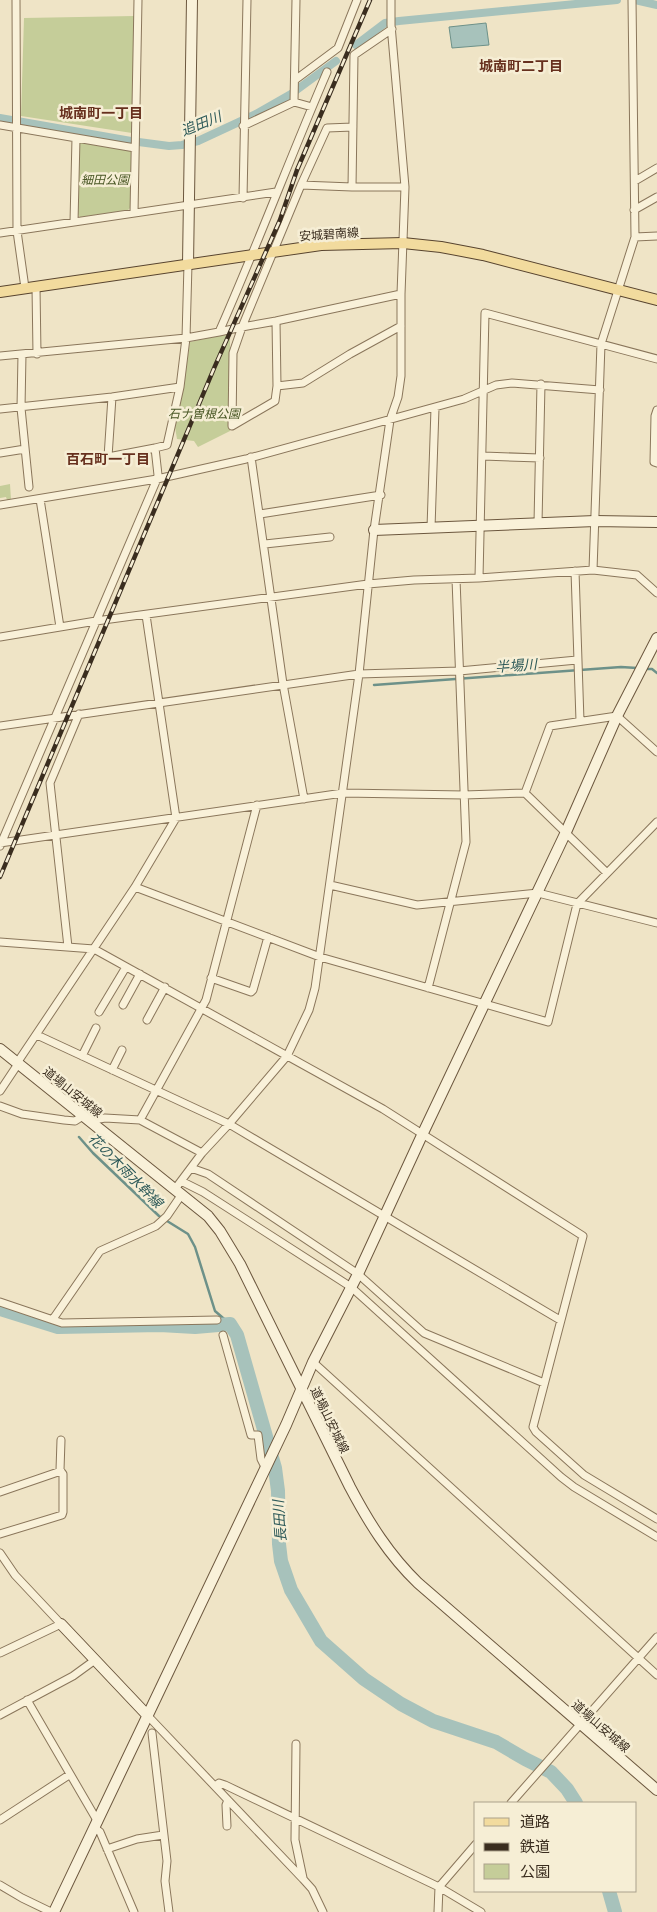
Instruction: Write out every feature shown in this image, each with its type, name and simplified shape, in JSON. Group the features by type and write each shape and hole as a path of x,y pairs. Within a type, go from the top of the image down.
{"main road":[{"name":"安城碧南線","path":"0,292 321,244 403,243 483,255 657,300"}],"street":[{"path":"16,0 18,230 25,288"},
{"path":"134,213 138,0"},
{"path":"112,397 108,457 167,445 180,387 186,338 192,0"},
{"path":"243,198 247,0"},
{"path":"294,95 296,0"},
{"path":"295,80 338,48 358,0"},
{"path":"53,1319 100,1252 156,1226 167,1216 179,1188 202,1153 287,1056 309,1010 320,957 359,674 374,530 381,495 390,420 398,397 401,376 401,294 405,187 391,24 391,0"},
{"path":"593,570 602,344 635,237 632,1"},
{"path":"352,187 354,55 391,24"},
{"path":"219,332 327,72"},
{"path":"244,122 294,95"},
{"path":"294,95 312,107"},
{"path":"0,125 16,124 20,127 76,138 136,144"},
{"path":"276,321 277,386 275,401 232,426 233,353 242,327 326,128 353,127"},
{"path":"74,222 76,138"},
{"path":"635,181 657,168"},
{"path":"301,185 405,187"},
{"path":"0,233 276,192"},
{"path":"634,210 657,197"},
{"path":"635,237 657,236"},
{"path":"36,287 37,354"},
{"path":"0,356 37,354 186,338 401,294"},
{"path":"479,578 485,313 657,359"},
{"path":"277,386 303,383 401,326"},
{"path":"22,354 22,408 29,487"},
{"path":"0,505 156,479 251,457 435,408 464,399 496,385 512,383 541,384 600,390"},
{"path":"538,523 541,384"},
{"path":"0,409 112,397 180,387"},
{"path":"431,528 435,408"},
{"path":"657,410 654,462 657,463"},
{"path":"0,844 158,475 155,448"},
{"path":"0,452 25,449"},
{"path":"483,456 540,458"},
{"path":"251,457 265,544 283,684 304,800"},
{"path":"260,514 381,495"},
{"path":"40,499 60,627"},
{"path":"374,530 656,520"},
{"path":"265,544 330,537"},
{"path":"0,637 96,621 368,584 414,580 456,580 593,570 637,575 657,593"},
{"path":"575,571 580,721"},
{"path":"428,988 466,842 456,580"},
{"path":"0,1091 135,887 176,818 146,615"},
{"path":"0,1884 22,1898 53,1912 66,1889 266,1469 313,1362 358,1274 538,893 617,716 657,638"},
{"path":"0,726 359,674 459,671 577,660"},
{"path":"68,947 50,784 79,714"},
{"path":"525,792 550,726 617,716"},
{"path":"617,716 657,752"},
{"path":"0,844 257,805 304,800 343,792 464,794 525,792 607,873"},
{"path":"140,1120 202,1008 257,805"},
{"path":"135,887 320,957 548,1022 577,904 657,822"},
{"path":"330,885 417,904 538,893 657,924"},
{"path":"211,978 251,992 268,937"},
{"path":"0,942 94,949 383,1108 583,1236 533,1427 536,1432 584,1475 657,1519"},
{"path":"99,1012 126,966"},
{"path":"123,1005 140,974"},
{"path":"147,1020 165,987"},
{"path":"82,1056 96,1028"},
{"path":"38,1035 229,1124 560,1320"},
{"name":"道場山安城線","path":"0,1049 86,1119 179,1188 208,1216 220,1231 240,1264 367,1520 381,1542 400,1566 657,1790"},
{"path":"112,1070 122,1050"},
{"path":"0,1106 22,1114 55,1119 76,1121 105,1118 140,1120 202,1153"},
{"path":"191,1168 208,1174 358,1274 424,1333 544,1383"},
{"path":"179,1188 203,1192 351,1287 561,1477 574,1487 657,1537"},
{"path":"0,1302 62,1322 217,1320"},
{"path":"223,1335 251,1435 258,1435 261,1459 266,1469"},
{"path":"313,1362 657,1675"},
{"path":"0,1534 62,1515 63,1474 61,1471 61,1440"},
{"path":"0,1492 61,1471"},
{"path":"0,1553 14,1575 312,1889 323,1912"},
{"path":"0,1652 61,1624"},
{"path":"512,1802 657,1638"},
{"path":"0,1715 73,1676 95,1660"},
{"path":"27,1700 97,1825 134,1912"},
{"path":"152,1733 167,1862 165,1881 169,1912"},
{"path":"296,1744 295,1840 303,1879"},
{"path":"0,1820 69,1775"},
{"path":"215,1786 219,1783 225,1785 439,1887 482,1912"},
{"path":"227,1826 226,1805 228,1800"},
{"path":"107,1849 137,1838 163,1835"},
{"path":"438,1912 439,1887 474,1846"},
{"path":"59,1912 66,1889"}],"green space":[{"path":"134,16 132,133 21,116 24,18"},
{"name":"細田公園","path":"82,141 130,149 132,152 131,207 128,210 80,217 77,214 78,143"},
{"name":"石ナ曽根公園","path":"226,334 230,338 230,431 198,447 194,441 177,439 175,427 190,342"},
{"path":"10,484 11,500 7,500 6,497 0,498 0,486"}],"water":[{"path":"486,23 489,45 452,48 449,27"}],"waterway":[{"name":"追田川","path":"356,45 385,23 617,0"},
{"name":"追田川","path":"635,0 657,5"},
{"name":"追田川","path":"0,118 131,141 169,146 182,145 198,141 254,115 291,94 336,61"},
{"name":"半場川","path":"374,685 621,667 637,668"},
{"name":"半場川","path":"645,669 652,669 657,673"},
{"name":"花の木雨水幹線","path":"79,1137 93,1153 159,1216 188,1234 195,1247 215,1311 230,1324"},
{"name":"長田川","path":"0,1309 58,1327 160,1325 195,1327 230,1324 237,1335 275,1468 278,1491 281,1561 291,1590 321,1641 364,1679 401,1704 433,1721 496,1742 551,1772 567,1789 575,1802"},
{"name":"長田川","path":"609,1892 615,1912"}],"railway":[{"path":"0,877 215,366 280,220 297,170 370,0"}],"district":[{"name":"城南町二丁目","path":"521,65"},
{"name":"城南町一丁目","path":"101,112"},
{"name":"百石町一丁目","path":"108,458"}]}
